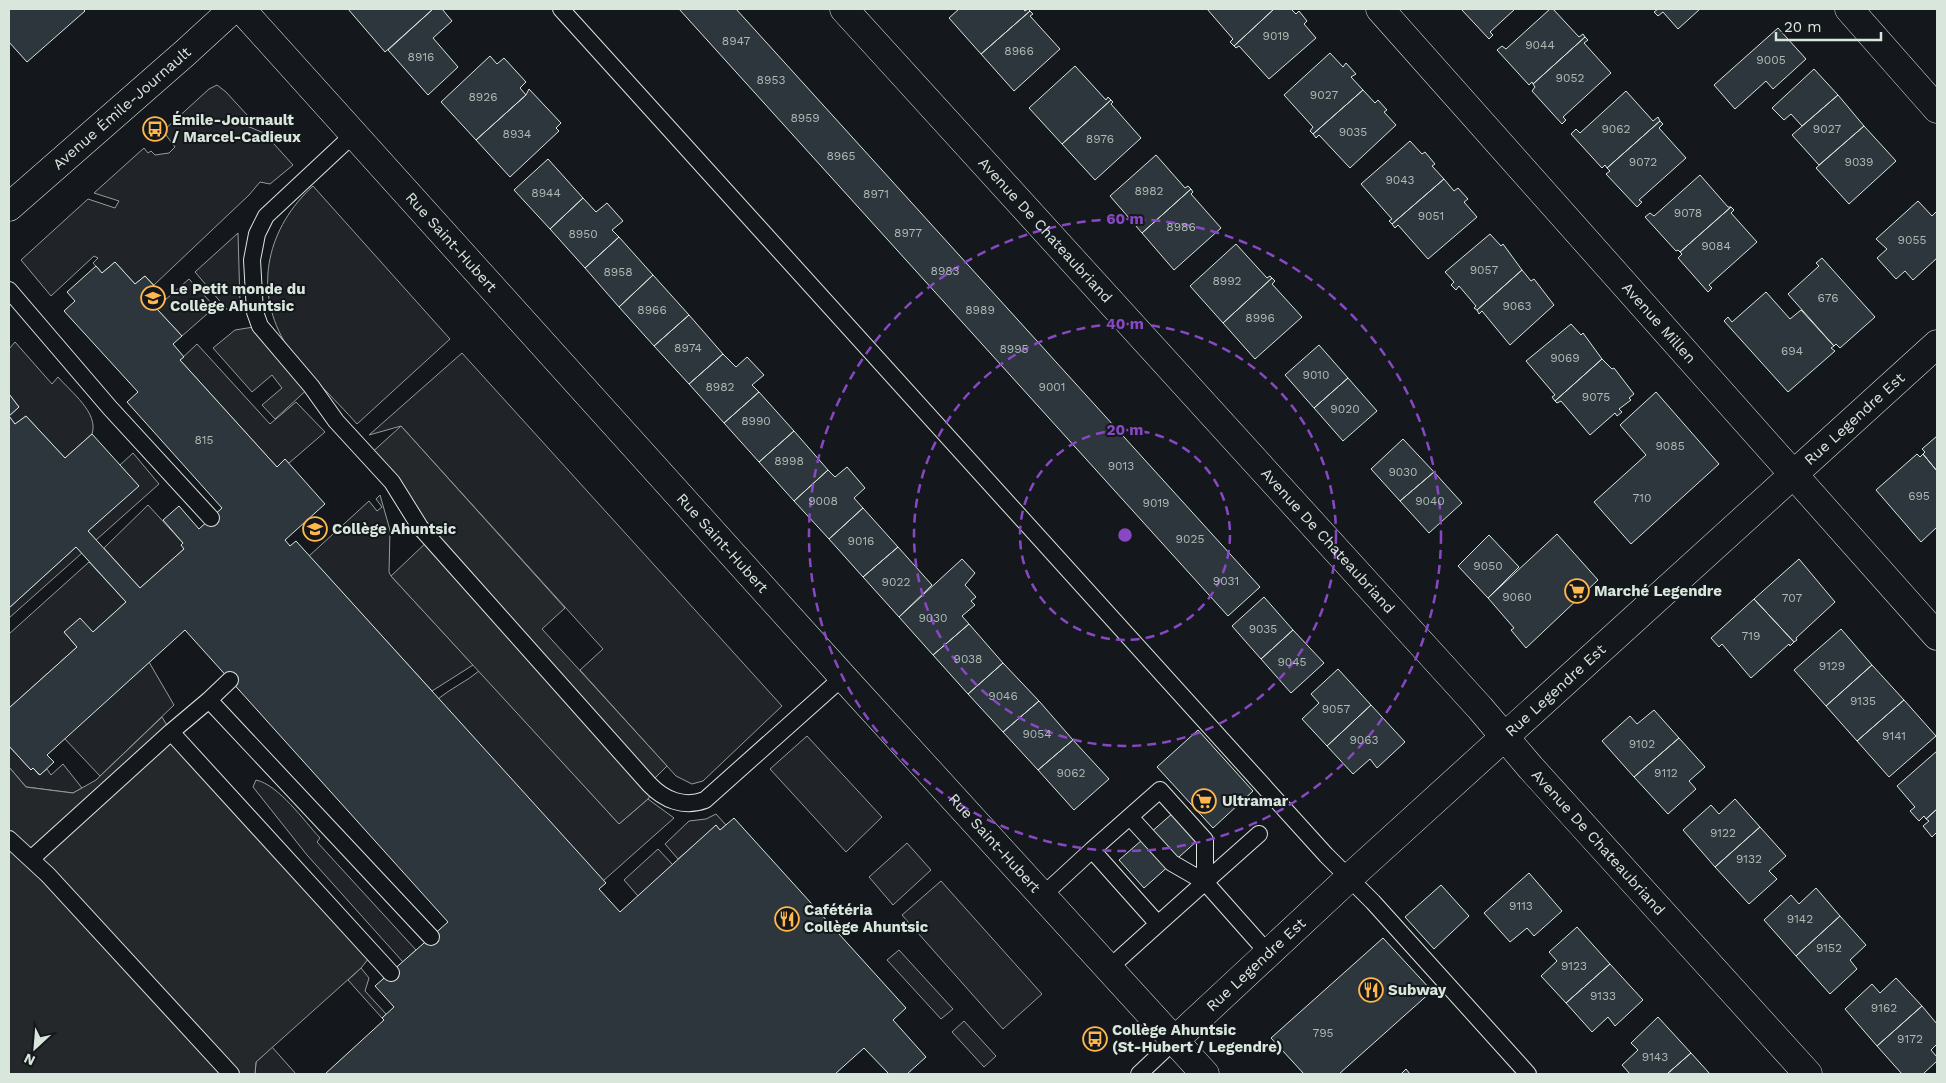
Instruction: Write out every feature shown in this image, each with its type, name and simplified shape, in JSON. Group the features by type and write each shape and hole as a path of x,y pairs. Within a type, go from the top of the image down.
{"street":[{"name":"Avenue Émile-Journault","path":"9,207 185,54 233,9"},
{"name":"Rue Saint-Hubert","path":"241,9 355,133 843,677 1205,1074"},
{"name":"Avenue De Chateaubriand","path":"844,9 1505,737 1808,1074"},
{"name":"Avenue Millen","path":"1380,9 1937,636"},
{"path":"1849,9 1933,96"},
{"name":"Rue Legendre Est","path":"1174,1041 1349,878 1795,475 1937,344"}],"lane":[{"path":"561,9 1320,848 1528,1074"},
{"path":"355,133 271,210 260,226 252,260 254,304 260,326 312,386 336,421 392,482 420,527 649,784 660,795 677,802 697,804 705,800 843,677"},
{"path":"9,290 110,408 211,518"},
{"path":"31,859 230,680"},
{"path":"209,700 431,937"},
{"path":"171,732 391,973"},
{"path":"1042,896 1160,790 1205,840 1205,882"},
{"path":"1130,817 1172,863 1205,882 1268,953"},
{"path":"1108,969 1259,834"},
{"path":"9,839 48,875 231,1074"},
{"path":"1092,850 1158,924"},
{"path":"1139,1074 1174,1041"}],"shaded area":[{"path":"217,85 248,116 247,126 264,133 293,165 270,184 260,182 249,195 154,285 145,276 135,284 115,262 102,273 93,263 98,258 94,256 51,296 21,260 88,199 115,208 119,201 94,193 144,148 148,153 151,151 155,155 169,153 175,147 163,131 209,89"},
{"path":"313,186 450,339 357,424 291,351 274,321 269,300 268,279 270,259 276,239 285,220"},
{"path":"238,233 240,303 230,313 195,272"},
{"path":"189,279 215,307 182,336 156,308"},
{"path":"260,326 311,386 275,419 262,405 282,388 272,375 252,392 213,348 235,330"},
{"path":"15,342 52,384 58,377 88,411 93,426 92,434 65,458 26,416 15,424 9,416 19,407 9,394 9,349"},
{"path":"197,344 270,424 296,402 325,432 289,463 285,460 277,467 180,360"},
{"path":"462,353 782,706 703,781 692,784 676,776 580,670 603,649 401,426 369,435"},
{"path":"401,426 565,608 542,629 667,766 649,784 654,789 648,799 619,824 391,576 430,539 368,456"},
{"path":"133,453 159,484 96,540 88,531 138,486 120,465"},
{"path":"380,495 390,530 389,572 391,576 473,665 432,691 309,556 369,501 377,511 382,507 376,499"},
{"path":"148,505 183,543 184,549 140,588 104,548"},
{"path":"76,547 82,553 9,618 9,608"},
{"path":"89,562 126,602 93,632 64,632 77,647 9,708 9,634"},
{"path":"149,662 174,705 100,776 64,738"},
{"path":"479,671 619,824 648,799 674,818 603,881 438,699"},
{"path":"162,717 171,732 373,953 361,968 256,1062 255,1074 9,1074 9,767 26,787 73,793 96,780"},
{"path":"807,736 882,817 846,852 770,769"},
{"path":"9,746 31,770 33,768 39,775 47,769 51,775 63,764 82,788 73,793 26,787 9,767"},
{"path":"256,780 265,783 291,804 320,838 317,842 416,950 403,962 307,855 253,787"},
{"path":"716,814 726,825 720,830 716,826 678,859 665,844 689,821 706,819"},
{"path":"907,843 931,870 893,905 869,877"},
{"path":"658,849 673,865 638,896 624,880"},
{"path":"941,881 1042,994 1003,1029 902,915"},
{"path":"899,950 953,1009 941,1019 887,960"},
{"path":"361,968 369,978 365,991 386,1014 382,1018 348,980"},
{"path":"964,1021 996,1056 984,1067 952,1032"},
{"path":"272,1047 296,1074 255,1074 256,1062"}],"building":[{"path":"9,9 83,9 85,11 27,62 9,42"},
{"path":"348,9 433,9 385,52"},
{"path":"433,9 442,9 452,21 433,38 458,67 428,95 388,50"},
{"path":"679,9 736,9 1260,587 1228,616"},
{"path":"959,9 1023,9 1025,11 1028,9 1030,11 981,54 949,18"},
{"path":"1207,9 1274,9 1234,46 1230,42 1233,39"},
{"path":"1274,9 1291,9 1296,14 1299,11 1307,21 1304,24 1316,38 1269,79 1239,46 1236,48 1234,46"},
{"path":"1461,9 1515,9 1490,32 1493,35 1489,39"},
{"path":"1550,9 1553,9 1579,37 1583,34 1585,37 1533,84 1532,82 1529,85 1497,50 1502,46 1506,49"},
{"path":"1658,9 1700,9 1678,29 1663,12 1658,16 1654,12"},
{"path":"1030,11 1033,14 1030,16 1060,49 1014,91 981,54"},
{"path":"1778,28 1806,59 1773,89 1766,81 1735,109 1714,85"},
{"path":"1585,37 1588,40 1584,43 1611,73 1563,117 1566,120 1562,124 1532,91 1535,87 1533,84"},
{"path":"1330,53 1343,67 1346,63 1356,74 1351,77 1363,90 1313,134 1310,131 1313,127 1284,95"},
{"path":"490,56 497,64 504,58 526,82 520,88 526,95 476,140 441,102"},
{"path":"1075,66 1106,100 1108,97 1111,100 1062,144 1029,108"},
{"path":"1814,69 1838,95 1802,126 1791,114 1784,120 1772,108"},
{"path":"529,89 561,123 556,128 559,131 510,177 476,140 526,95"},
{"path":"1363,90 1375,103 1378,100 1387,110 1384,112 1396,125 1350,168 1319,135 1316,138 1313,134"},
{"path":"1626,91 1653,121 1658,117 1660,121 1607,168 1605,165 1602,168 1571,134 1576,129 1580,133"},
{"path":"1838,95 1864,126 1819,165 1792,135"},
{"path":"1111,100 1113,102 1111,104 1141,138 1095,180 1062,144"},
{"path":"1660,121 1663,124 1659,128 1686,158 1639,200 1642,202 1637,207 1606,174 1610,171 1607,168"},
{"path":"1864,126 1896,161 1849,204 1816,168"},
{"path":"1410,141 1422,154 1425,152 1435,164 1432,166 1444,179 1392,224 1389,221 1392,219 1361,184"},
{"path":"1156,155 1185,188 1188,186 1191,189 1142,233 1110,196"},
{"path":"548,159 583,198 550,229 514,190"},
{"path":"1700,175 1728,207 1731,207 1680,252 1676,251 1645,217 1650,213 1654,216"},
{"path":"1444,179 1454,191 1458,188 1468,199 1464,202 1477,217 1428,259 1398,225 1395,228 1392,224"},
{"path":"1191,189 1193,192 1191,194 1221,228 1174,270 1142,233"},
{"path":"583,198 596,212 607,203 623,221 612,230 619,237 585,268 550,229"},
{"path":"1918,201 1932,216 1937,211 1937,258 1913,280 1905,271 1896,279 1877,258 1887,249 1876,239"},
{"path":"1731,207 1734,210 1731,213 1757,242 1709,285 1712,288 1708,292 1678,258 1682,254 1680,252"},
{"path":"1490,234 1501,246 1503,244 1522,270 1477,310 1474,308 1476,306 1459,286 1456,290 1451,285 1454,282 1445,272"},
{"path":"619,237 653,275 619,307 585,268"},
{"path":"1236,244 1267,278 1270,276 1272,278 1223,323 1190,286"},
{"path":"1822,258 1875,317 1840,348 1836,344 1834,346 1788,294 1819,266 1816,263"},
{"path":"115,262 135,284 145,276 166,299 156,308 182,336 173,344 184,357 180,360 277,467 285,459 325,504 285,540 290,546 296,541 606,883 599,889 620,912 716,825 720,830 734,818 906,1008 893,1020 926,1057 907,1074 889,1074 864,1048 835,1074 325,1074 384,1020 382,1018 394,1007 375,986 448,922 185,630 47,755 54,762 40,775 33,768 31,770 9,746 9,708 77,647 64,632 80,618 93,632 126,602 76,547 9,608 9,416 15,424 26,416 65,458 92,434 139,486 88,531 140,588 184,549 181,545 183,543 163,520 179,506 199,529 222,508 127,402 138,392 64,311 75,301 67,292 96,266 102,273"},
{"path":"1522,270 1531,281 1534,279 1554,305 1510,345 1482,311 1479,314 1477,310"},
{"path":"653,275 689,315 654,346 619,307"},
{"path":"1272,278 1275,281 1272,284 1302,317 1255,359 1223,323"},
{"path":"1766,292 1790,319 1801,310 1834,346 1831,348 1835,351 1788,392 1724,321 1728,317 1732,322"},
{"path":"689,315 723,354 689,384 654,346"},
{"path":"1571,324 1581,335 1583,333 1602,359 1555,401 1552,397 1555,395 1526,361"},
{"path":"1319,345 1348,378 1314,408 1285,375"},
{"path":"723,354 736,367 747,357 764,375 752,385 759,392 724,423 689,384"},
{"path":"1602,359 1612,369 1614,368 1634,394 1629,398 1631,400 1619,409 1622,412 1617,416 1615,413 1590,435 1561,401 1557,403 1555,401"},
{"path":"1348,378 1377,411 1343,441 1314,408"},
{"path":"759,392 794,431 759,462 724,423"},
{"path":"1656,392 1719,464 1631,544 1594,502 1646,455 1620,425"},
{"path":"9,394 19,407 9,416"},
{"path":"794,431 828,470 794,501 759,462"},
{"path":"1937,436 1937,471 1923,454 1925,452 1922,449"},
{"path":"1403,439 1434,472 1400,501 1371,469"},
{"path":"1917,454 1920,457 1923,454 1937,471 1937,527 1921,542 1876,490"},
{"path":"847,467 865,488 854,498 863,508 829,539 794,501 828,470 835,477"},
{"path":"1434,472 1462,503 1429,533 1400,501"},
{"path":"863,508 898,547 863,577 829,539"},
{"path":"1557,534 1598,580 1526,648 1511,630 1514,628 1488,598"},
{"path":"1489,535 1519,567 1488,598 1458,566"},
{"path":"898,547 932,585 899,617 863,577"},
{"path":"962,559 975,573 965,585 976,597 971,601 975,605 962,616 969,624 933,655 899,617"},
{"path":"1799,559 1835,602 1794,642 1754,599"},
{"path":"1264,597 1293,630 1261,659 1232,626"},
{"path":"1754,599 1794,642 1790,646 1789,644 1751,678 1722,644 1719,647 1711,638"},
{"path":"969,624 1003,663 968,694 933,655"},
{"path":"1841,629 1872,665 1826,706 1794,670"},
{"path":"1293,630 1324,663 1291,693 1261,659"},
{"path":"1003,663 1039,701 1003,732 968,694"},
{"path":"1872,665 1904,700 1857,741 1826,706"},
{"path":"1338,669 1371,705 1327,746 1302,719 1319,703 1311,694"},
{"path":"1904,700 1936,736 1889,777 1857,741"},
{"path":"1039,701 1073,740 1038,770 1003,732"},
{"path":"1371,705 1405,742 1377,768 1370,759 1353,774 1327,746"},
{"path":"1654,710 1679,738 1634,777 1602,741 1630,716 1637,724"},
{"path":"1198,730 1253,791 1213,828 1157,767"},
{"path":"1679,738 1705,767 1689,781 1696,789 1668,814 1634,777"},
{"path":"1073,740 1109,779 1074,810 1038,770"},
{"path":"1937,751 1937,809 1926,819 1924,816 1919,821 1910,811 1915,807 1897,786"},
{"path":"1735,799 1760,827 1715,867 1683,830 1711,805 1719,814"},
{"path":"1937,809 1937,832 1932,837 1923,826 1929,821 1926,819"},
{"path":"1173,813 1197,841 1144,888 1119,860"},
{"path":"1760,827 1786,856 1769,871 1777,879 1749,904 1715,867"},
{"path":"1529,873 1562,911 1534,936 1527,928 1510,942 1484,913"},
{"path":"1441,885 1469,916 1434,949 1405,917"},
{"path":"1816,888 1840,916 1796,956 1764,920 1791,895 1799,904"},
{"path":"1840,916 1866,945 1850,960 1857,969 1830,994 1796,956"},
{"path":"1577,927 1610,964 1566,1003 1541,976 1557,961 1549,952"},
{"path":"1383,938 1432,991 1339,1074 1304,1074 1271,1038"},
{"path":"1610,964 1643,1000 1615,1026 1608,1017 1592,1032 1566,1003"},
{"path":"1896,978 1922,1006 1877,1046 1845,1009 1872,984 1880,993"},
{"path":"1922,1006 1937,1024 1937,1044 1931,1050 1937,1057 1937,1061 1923,1074 1902,1074 1877,1046"},
{"path":"1658,1017 1691,1053 1667,1074 1630,1074 1622,1065 1638,1050 1631,1043"},
{"path":"1691,1053 1710,1074 1667,1074"},
{"path":"1406,1069 1410,1074 1401,1074"}],"place":[{"name":"Émile-Journault / Marcel-Cadieux","path":"155,129"},
{"name":"Le Petit monde du Collège Ahuntsic","path":"153,298"},
{"name":"Collège Ahuntsic","path":"315,529"},
{"name":"Marché Legendre","path":"1577,591"},
{"name":"Ultramar","path":"1204,801"},
{"name":"Cafétéria Collège Ahuntsic","path":"787,919"},
{"name":"Subway","path":"1371,990"},
{"name":"Collège Ahuntsic (St-Hubert / Legendre)","path":"1095,1039"}]}
